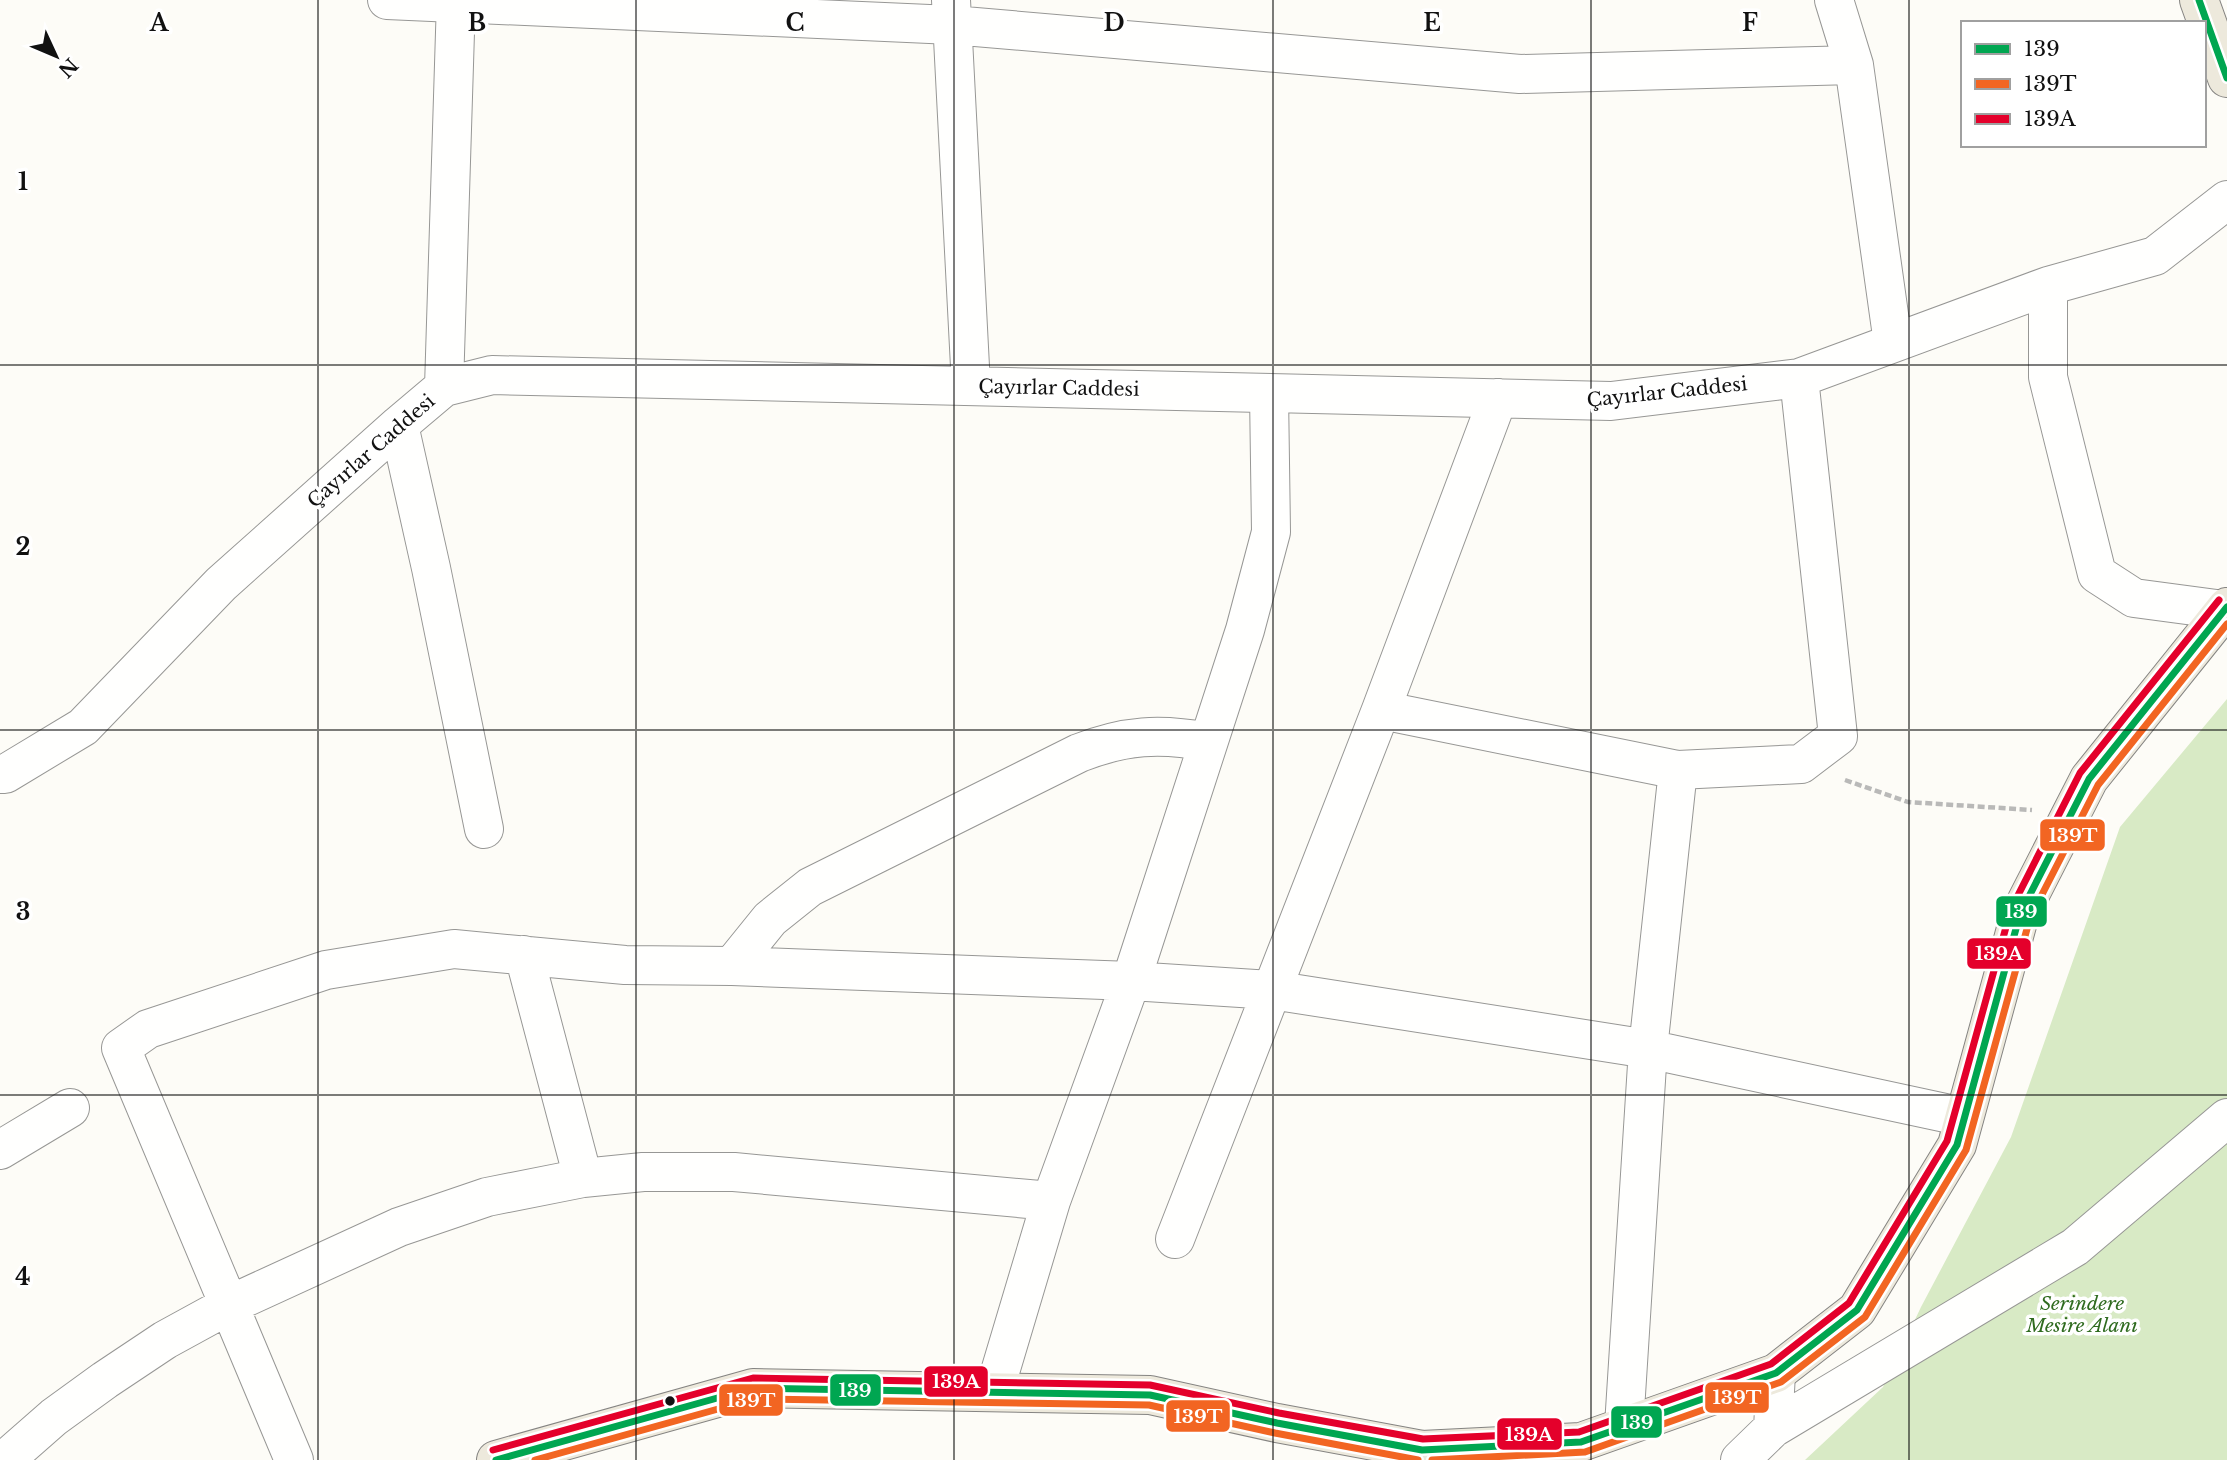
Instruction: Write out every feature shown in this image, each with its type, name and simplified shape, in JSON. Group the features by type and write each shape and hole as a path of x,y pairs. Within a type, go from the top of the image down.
{"main road":[{"path":"2199,0 2227,78"},
{"path":"496,1460 754,1388 1150,1395 1277,1423 1422,1450 1581,1442 1776,1373 1857,1310 1957,1145 2020,914 2089,779 2226,609"}],"street":[{"path":"387,0 951,13 1521,74 1854,65"},
{"path":"1834,0 1854,65 1893,343"},
{"path":"444,387 456,1"},
{"path":"951,13 971,386"},
{"name":"Çayırlar Caddesi","path":"0,774 5,774 83,727 221,584 444,387 492,375 1611,401 1799,378 2048,286 2155,256 2227,200"},
{"path":"2048,286 2048,377 2097,574 2134,598 2226,609"},
{"path":"1381,710 1678,770 1801,764 1838,736 1799,378"},
{"path":"994,1392 1051,1201 1131,981 1245,630 1270,532 1269,393"},
{"path":"1175,1239 1381,710 1498,398"},
{"path":"399,425 484,829"},
{"path":"732,966 770,919 810,887 1079,753 1111,742 1145,736 1177,736 1208,742"},
{"path":"1624,1426 1648,1049 1678,770"},
{"path":"294,1460 121,1048 148,1029 326,970 454,949 625,965 732,966 1131,981 1272,990 1648,1049 1965,1117"},
{"path":"524,955 583,1178"},
{"path":"0,1150 70,1108"},
{"path":"1740,1460 1773,1427 2075,1247 2227,1118"},
{"path":"5,1460 54,1417 104,1380 165,1340 229,1305 399,1227 487,1197 583,1178 643,1172 734,1172 1051,1201"},
{"path":"1773,1427 1776,1373"}],"path":[{"path":"1801,764 1908,802 2071,813"}],"green space":[{"name":"Serindere Mesire Alanı","path":"2227,699 2227,1460 1805,1460 1883,1387 1921,1307 2011,1137 2120,827"}],"transit line":[{"name":"139","path":"2199,0 2227,78"},
{"name":"139A","path":"493,1450 753,1378 1150,1385 1279,1413 1423,1439 1579,1432 1771,1364 1849,1303 1947,1141 2011,909 2080,773 2219,600"},
{"name":"139","path":"496,1460 753,1388 1150,1395 1277,1423 1422,1450 1581,1442 1776,1373 1857,1310 1957,1145 2020,914 2089,779 2227,607"},
{"name":"139T","path":"1432,1460 1585,1452 1781,1382 1865,1317 1966,1150 2030,918 2098,785 2227,624"},
{"name":"139T","path":"535,1460 754,1399 1149,1405 1275,1433 1418,1460"}]}
